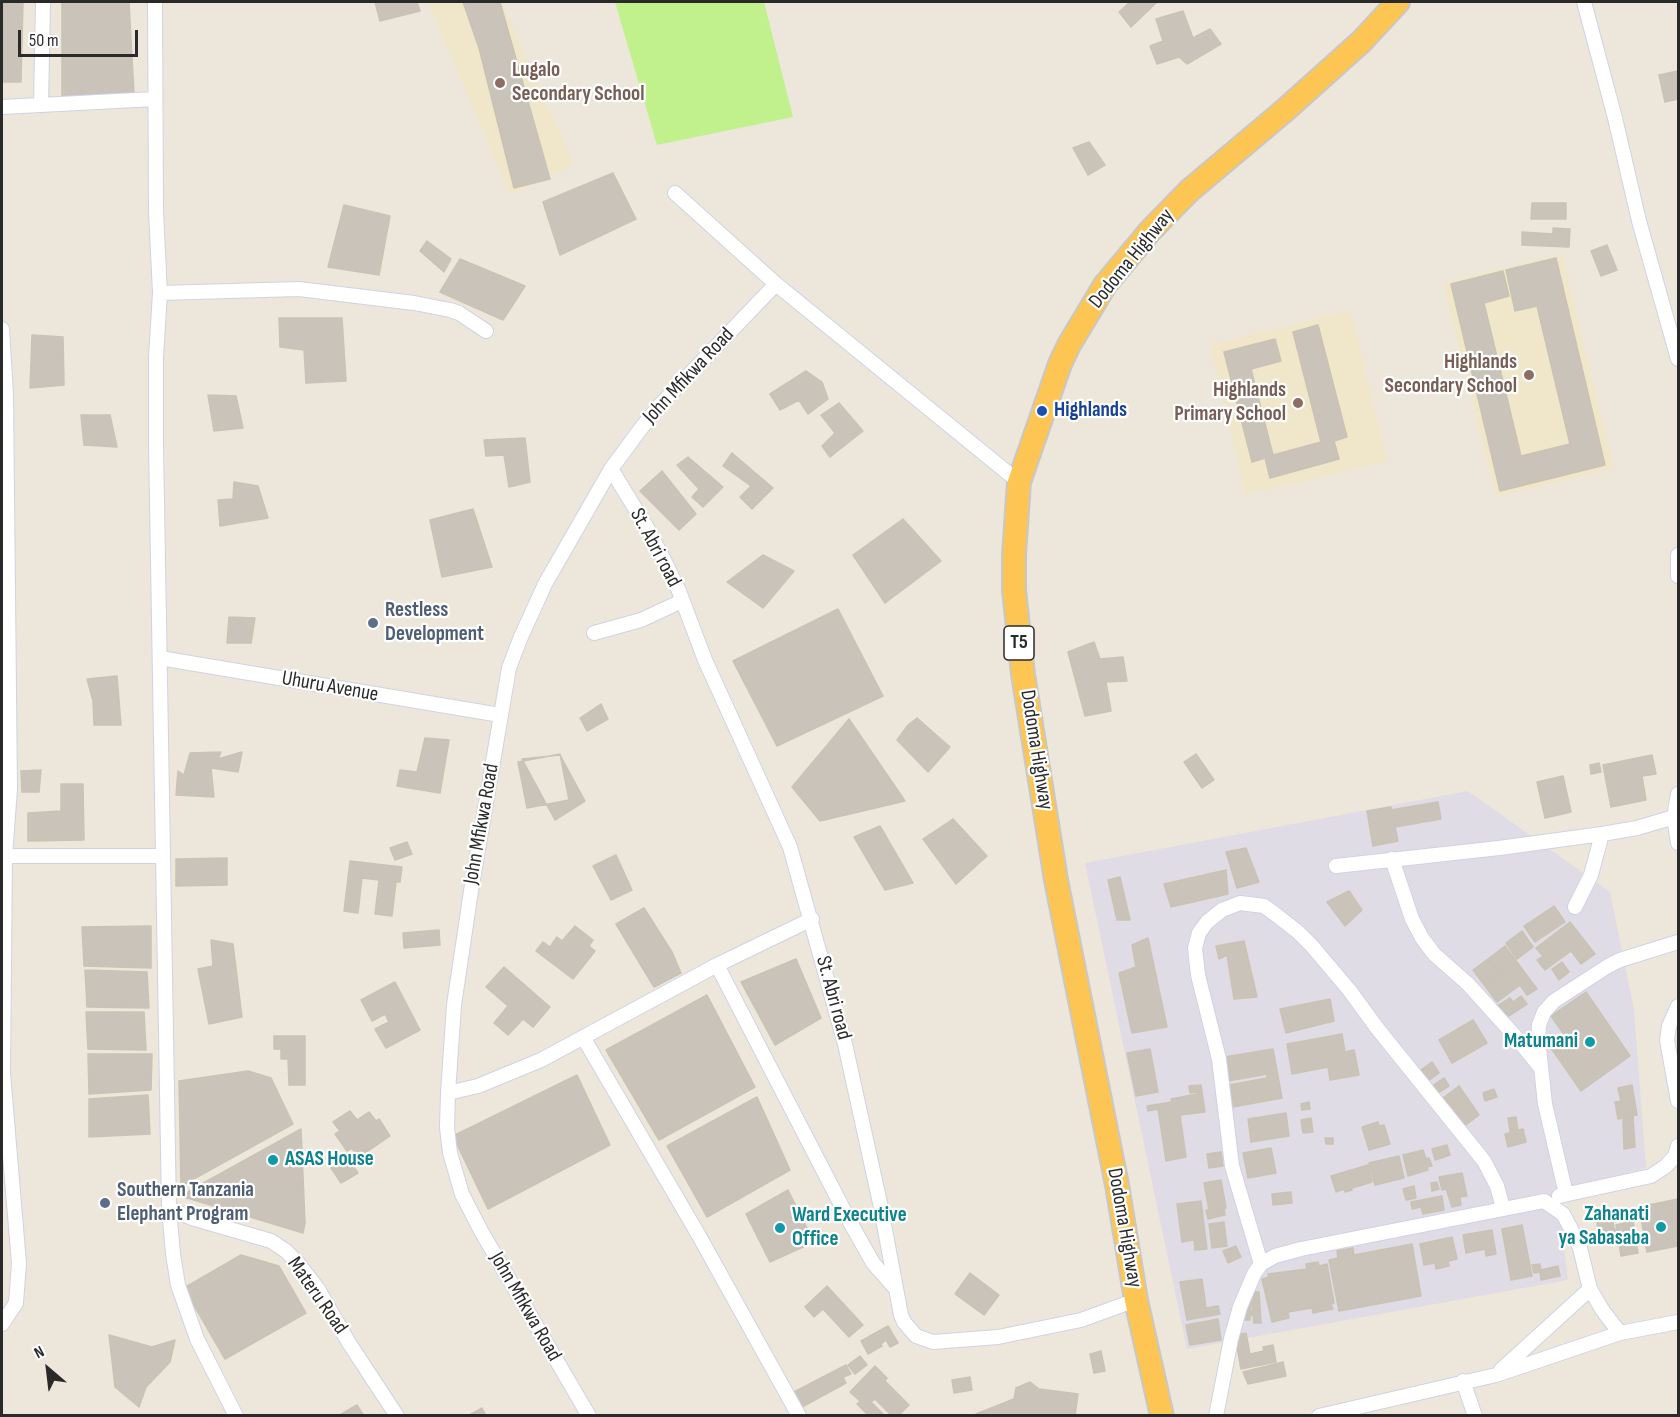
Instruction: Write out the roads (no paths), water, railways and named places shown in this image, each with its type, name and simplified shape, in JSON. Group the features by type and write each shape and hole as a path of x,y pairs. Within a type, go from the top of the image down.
{"highway":[{"name":"Dodoma Highway","path":"1162,1416 1136,1300 1117,1185 1056,880 1023,674 1014,578 1019,482 1060,364 1106,285 1150,231 1189,191 1362,41 1398,2"}],"street":[{"path":"40,105 43,2"},
{"path":"155,2 160,293 156,400 169,1209 178,1285 197,1339 236,1416"},
{"path":"1584,2 1615,117 1639,221 1674,327 1678,359"},
{"path":"2,107 155,99"},
{"path":"675,193 776,284 1019,482"},
{"name":"John Mfikwa Road","path":"589,1416 481,1231 462,1194 450,1153 447,1127 454,1005 500,715 509,668 520,639 545,584 611,470 660,405 776,284"},
{"path":"160,293 299,289 414,303 450,310 459,313 486,332"},
{"path":"2,329 6,394 10,717 10,789 3,856 3,1073 19,1263 16,1303 2,1324"},
{"name":"St. Abri road","path":"611,470 646,526 682,601 705,660 790,847 812,919 845,1044 904,1322 916,1336 933,1342 998,1337 1081,1320 1136,1300"},
{"path":"1678,555 1678,576"},
{"path":"594,633 641,620 682,601"},
{"name":"Uhuru Avenue","path":"160,658 500,715"},
{"path":"1678,794 1674,817 1678,843"},
{"path":"1336,866 1602,834 1637,828 1674,817"},
{"path":"1575,907 1591,875 1602,834"},
{"path":"3,856 162,856"},
{"path":"1392,859 1412,919 1428,946 1468,984 1542,1070"},
{"path":"1261,1264 1232,1166 1219,1059 1198,975 1195,948 1199,933 1207,922 1222,910 1240,903 1264,906 1312,946 1485,1161 1497,1186 1503,1208"},
{"path":"448,1093 478,1086 542,1060 717,965 812,919"},
{"path":"1566,1194 1548,1124 1538,1039 1539,1025 1544,1012 1554,1001 1620,960 1678,942"},
{"path":"717,965 850,1222 873,1263 896,1290"},
{"path":"1678,1006 1669,1026 1667,1040 1678,1101"},
{"path":"583,1037 698,1234 799,1416"},
{"path":"1216,1416 1231,1339 1240,1307 1254,1274 1261,1264 1275,1256 1301,1249 1544,1201 1566,1194 1651,1176 1666,1166 1675,1156 1678,1146"},
{"path":"1544,1201 1563,1214 1580,1248 1590,1289 1620,1333"},
{"name":"Materu Road","path":"169,1209 201,1221 271,1241 286,1251 318,1289 397,1416"},
{"path":"1496,1375 1590,1289"},
{"path":"1319,1416 1496,1375 1620,1333 1678,1322"},
{"path":"1463,1381 1475,1416"}],"place":[{"name":"Lugalo Secondary School","path":"500,83"},
{"name":"Highlands Secondary School","path":"1529,375"},
{"name":"Highlands Primary School","path":"1298,403"},
{"name":"Highlands","path":"1042,411"},
{"name":"Restless Development","path":"373,623"},
{"name":"Matumani","path":"1590,1042"},
{"name":"ASAS House","path":"273,1160"},
{"name":"Southern Tanzania Elephant Program","path":"105,1203"},
{"name":"Zahanati ya Sabasaba","path":"1661,1227"},
{"name":"Ward Executive Office","path":"780,1228"}]}
